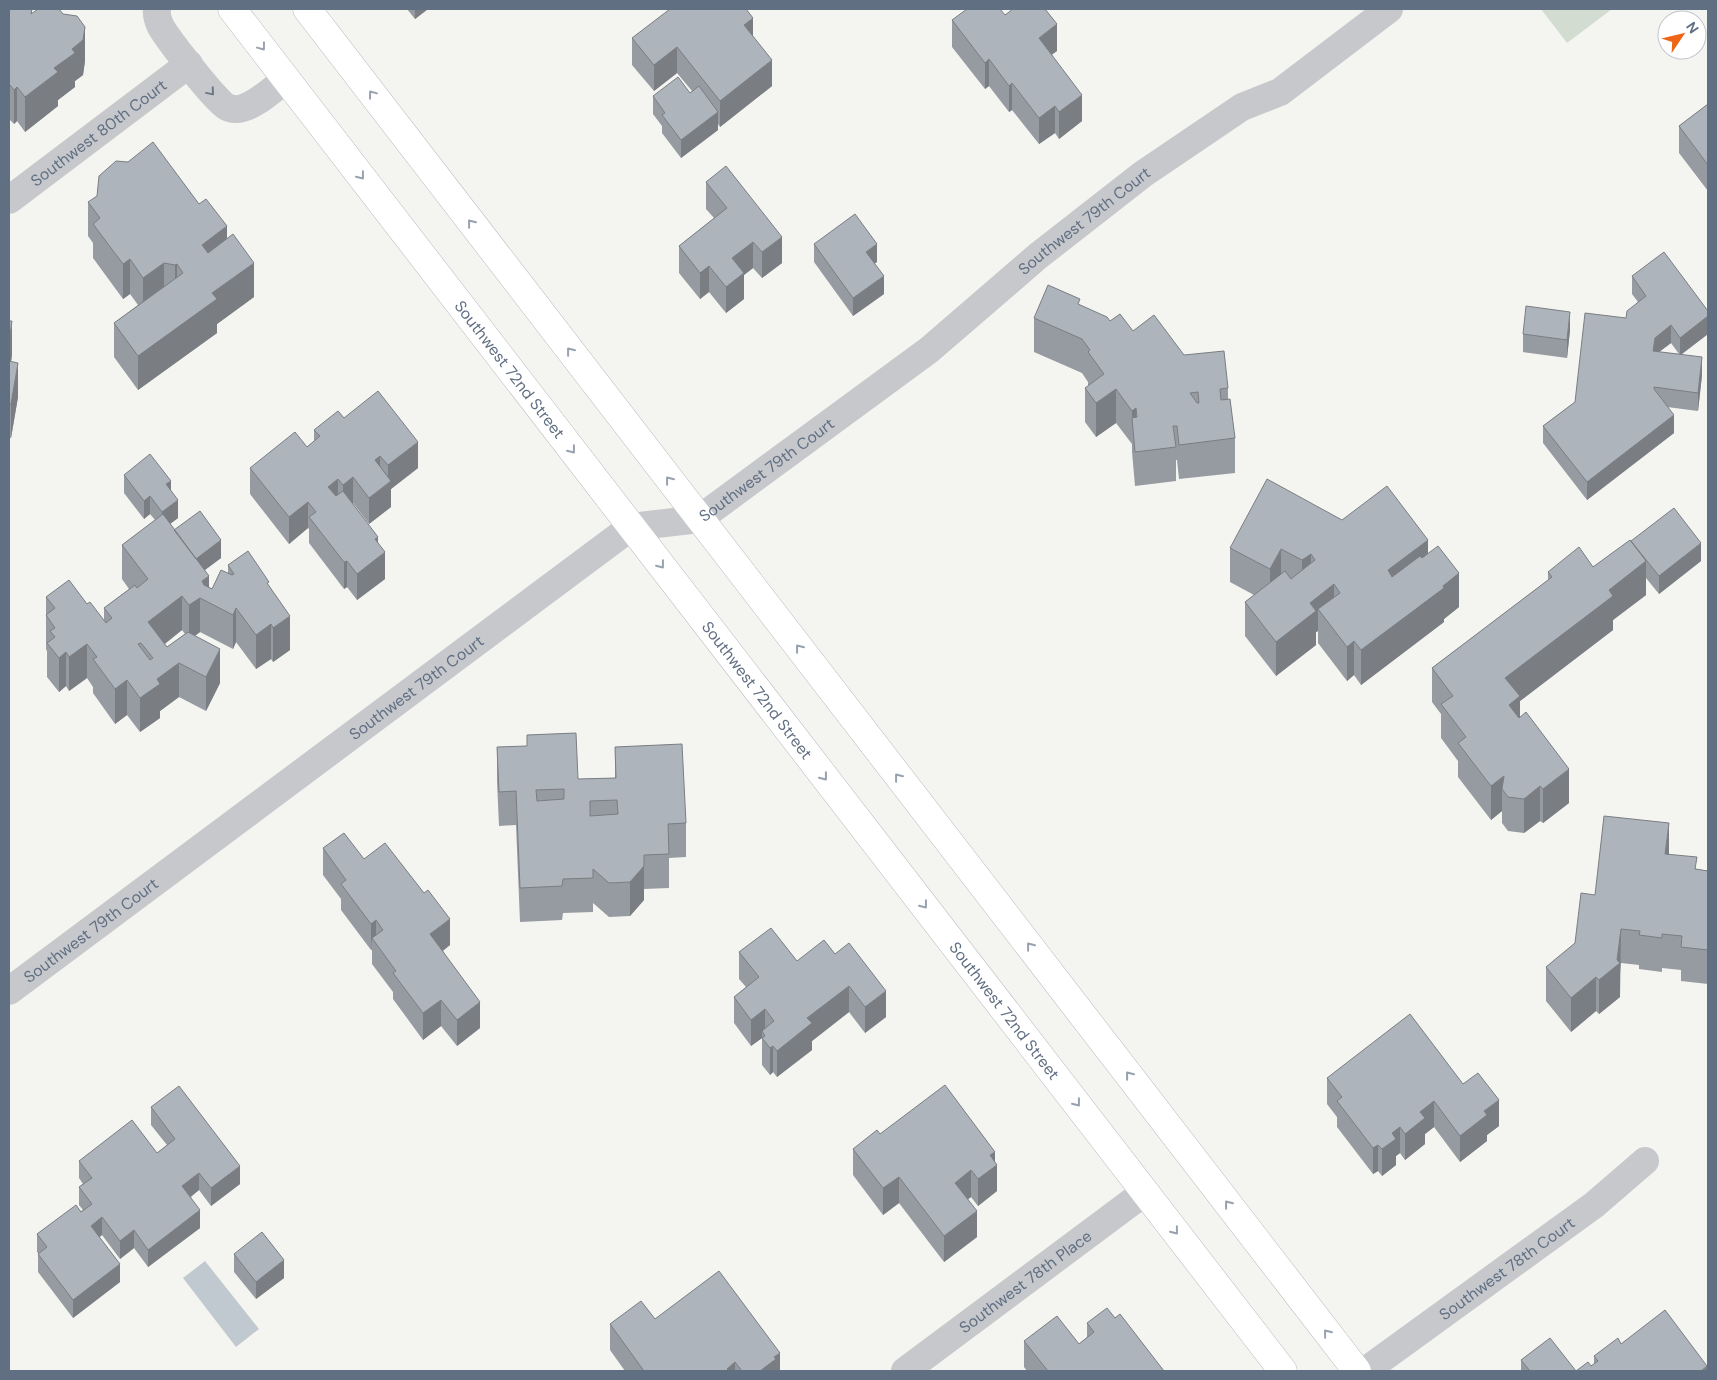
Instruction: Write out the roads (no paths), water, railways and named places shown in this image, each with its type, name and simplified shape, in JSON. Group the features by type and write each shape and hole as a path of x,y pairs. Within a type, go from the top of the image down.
{"main road":[{"name":"Southwest 72nd Street","path":"232,9 1283,1371"},
{"path":"307,9 1357,1371"}],"street":[{"path":"157,9 156,16 161,28 218,100 226,107 235,109 246,108 286,80"},
{"name":"Southwest 79th Court","path":"9,991 631,526 699,519 929,350 1031,262 1112,196 1242,107 1280,92 1389,9"},
{"name":"Southwest 80th Court","path":"9,200 189,64"},
{"name":"Southwest 78th Court","path":"1365,1371 1594,1205 1645,1161"},
{"name":"Southwest 78th Place","path":"905,1371 1145,1192"}]}
